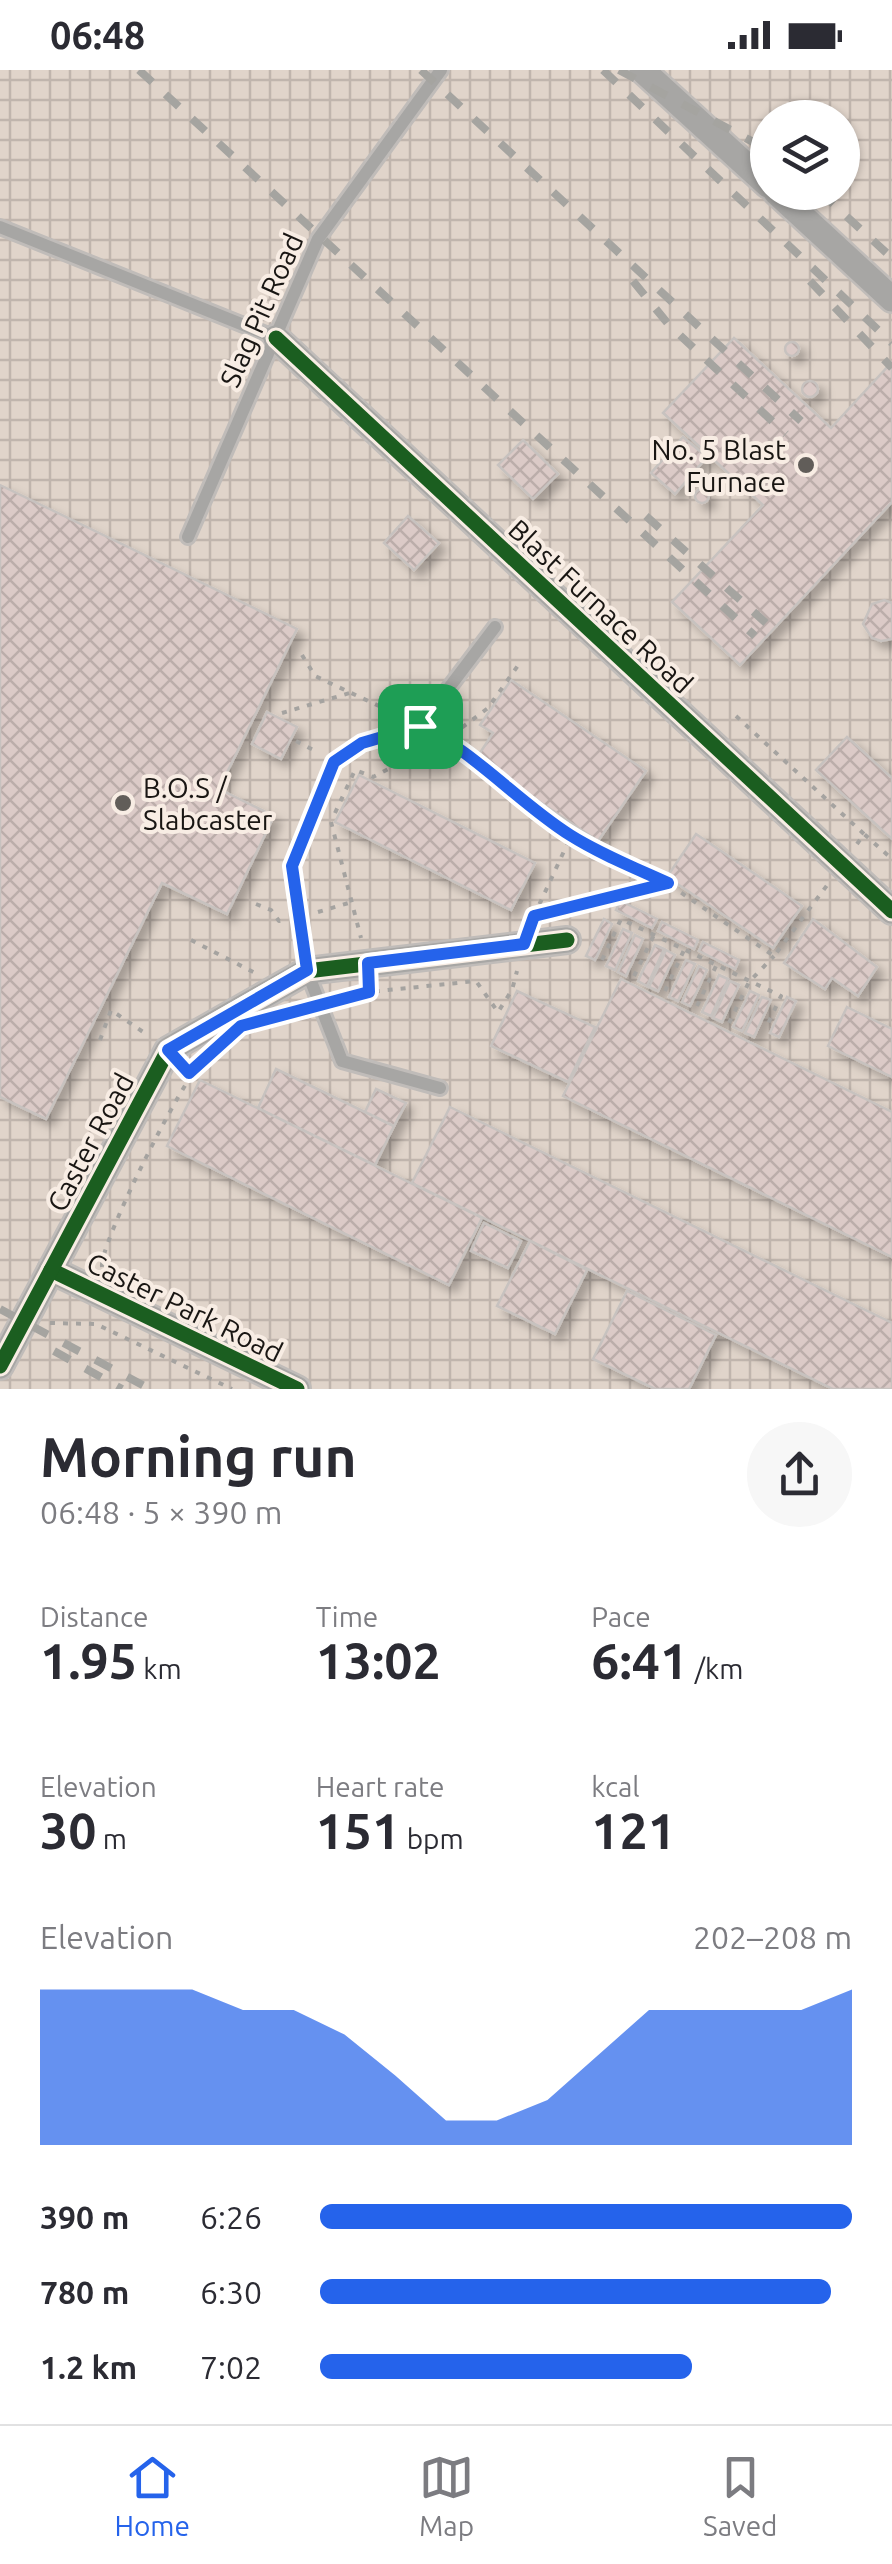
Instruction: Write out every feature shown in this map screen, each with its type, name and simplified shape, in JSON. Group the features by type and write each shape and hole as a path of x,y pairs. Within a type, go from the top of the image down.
{"street":[{"path":"642,70 750,169"},
{"path":"796,210 892,299"},
{"name":"Blast Furnace Road","path":"276,338 892,911"},
{"path":"168,1050 307,970 566,940"},
{"name":"Caster Road","path":"0,1366 168,1050"},
{"name":"Caster Park Road","path":"51,1270 297,1389"}],"lane":[{"name":"Slag Pit Road","path":"188,537 318,240 441,70"},
{"path":"0,226 276,338"},
{"path":"440,1088 342,1061 307,970 292,866 334,762 362,743 420,726 494,628"}],"path":[{"path":"302,655 315,676 448,738 466,758 571,836 668,883 774,956"},
{"path":"369,992 368,963 331,822 355,770 373,776 448,738 488,708 519,664"},
{"path":"282,713 354,692"},
{"path":"736,716 892,859"},
{"path":"729,1022 749,982 774,956 864,834"},
{"path":"191,940 256,970 275,1015 369,992 476,981 498,1012 512,990 534,916 571,836"},
{"path":"534,916 668,883"},
{"path":"602,960 621,919 781,996 766,1028"},
{"path":"634,976 654,935"},
{"path":"665,991 684,950"},
{"path":"697,1006 716,966"},
{"path":"100,1040 111,1010 168,1050"},
{"path":"293,1010 310,1027"},
{"path":"96,1324 116,1273 100,1266 134,1184 189,1073 215,1049"},
{"path":"45,1331 52,1320 96,1324 232,1389"}],"shaded area":[{"path":"0,70 892,70 892,1389 0,1389"}],"building":[{"name":"No. 5 Blast Furnace","path":"734,338 831,428 892,362 892,502 740,665 672,602 763,505 663,413"},
{"path":"792,342 799,349 792,356 785,349"},
{"path":"810,381 818,389 810,397 802,389"},
{"path":"683,437 707,457 675,494 651,473"},
{"path":"523,440 558,474 533,499 498,465"},
{"name":"B.O.S / Slabcaster","path":"0,485 297,629 219,789 274,816 227,914 162,883 46,1119 0,1097"},
{"path":"702,489 709,496 702,503 695,496"},
{"path":"408,516 439,543 414,570 384,543"},
{"path":"884,600 892,603 892,639 881,641 872,638 863,624 872,604"},
{"path":"511,680 646,771 598,841 476,759 493,733 480,725"},
{"path":"267,712 297,727 281,759 252,744"},
{"path":"847,737 892,778 892,839 816,770"},
{"path":"359,775 535,863 511,910 335,822"},
{"path":"696,834 802,906 773,948 667,877"},
{"path":"621,901 657,919 652,928 616,910"},
{"path":"604,919 612,924 595,960 586,956"},
{"path":"813,919 877,967 858,996 832,978 825,989 784,963"},
{"path":"662,922 698,940 694,949 658,931"},
{"path":"623,929 632,933 615,970 606,966"},
{"path":"635,935 643,939 626,976 618,972"},
{"path":"703,942 739,960 735,969 699,951"},
{"path":"655,945 664,949 647,986 638,981"},
{"path":"666,950 675,955 658,991 649,987"},
{"path":"686,960 695,964 678,1001 669,997"},
{"path":"699,966 707,970 690,1006 682,1002"},
{"path":"719,975 728,979 711,1016 702,1012"},
{"path":"621,979 892,1112 892,1257 563,1096"},
{"path":"730,981 739,985 722,1022 713,1018"},
{"path":"517,991 595,1027 568,1082 491,1046"},
{"path":"750,991 759,995 742,1031 733,1027"},
{"path":"762,997 771,1000 754,1037 745,1033"},
{"path":"787,997 796,1001 779,1037 770,1033"},
{"path":"847,1007 892,1029 892,1077 828,1046"},
{"path":"276,1069 394,1126 375,1165 258,1108"},
{"path":"200,1080 482,1218 449,1285 167,1146"},
{"path":"376,1089 406,1103 394,1126 365,1112"},
{"path":"450,1107 892,1323 892,1389 833,1389 412,1183"},
{"path":"484,1223 521,1241 508,1268 471,1251"},
{"path":"530,1241 587,1270 555,1334 497,1306"},
{"path":"627,1291 716,1335 689,1389 655,1389 593,1359"}],"railway":[{"path":"139,70 755,636"},
{"path":"421,70 801,421"},
{"path":"603,70 892,343"},
{"path":"619,70 750,140"},
{"path":"840,210 892,258"},
{"path":"633,281 669,325 786,434"},
{"path":"810,281 892,368"},
{"path":"646,516 766,623"},
{"path":"0,1309 150,1389"},
{"path":"54,1351 122,1389"}],"cycle path":[{"path":"276,338 892,911"},
{"path":"0,1366 168,1050 307,971 567,940"},
{"path":"51,1270 297,1389"}],"place":[{"name":"No. 5 Blast Furnace","path":"806,465"},
{"name":"B.O.S / Slabcaster","path":"123,803"}],"route":[{"path":"420,726 448,738 466,758 571,836 668,883 534,916 524,944 368,963 369,992 241,1026 189,1073 168,1050 307,970 292,866 334,762 362,743 420,726"}]}
